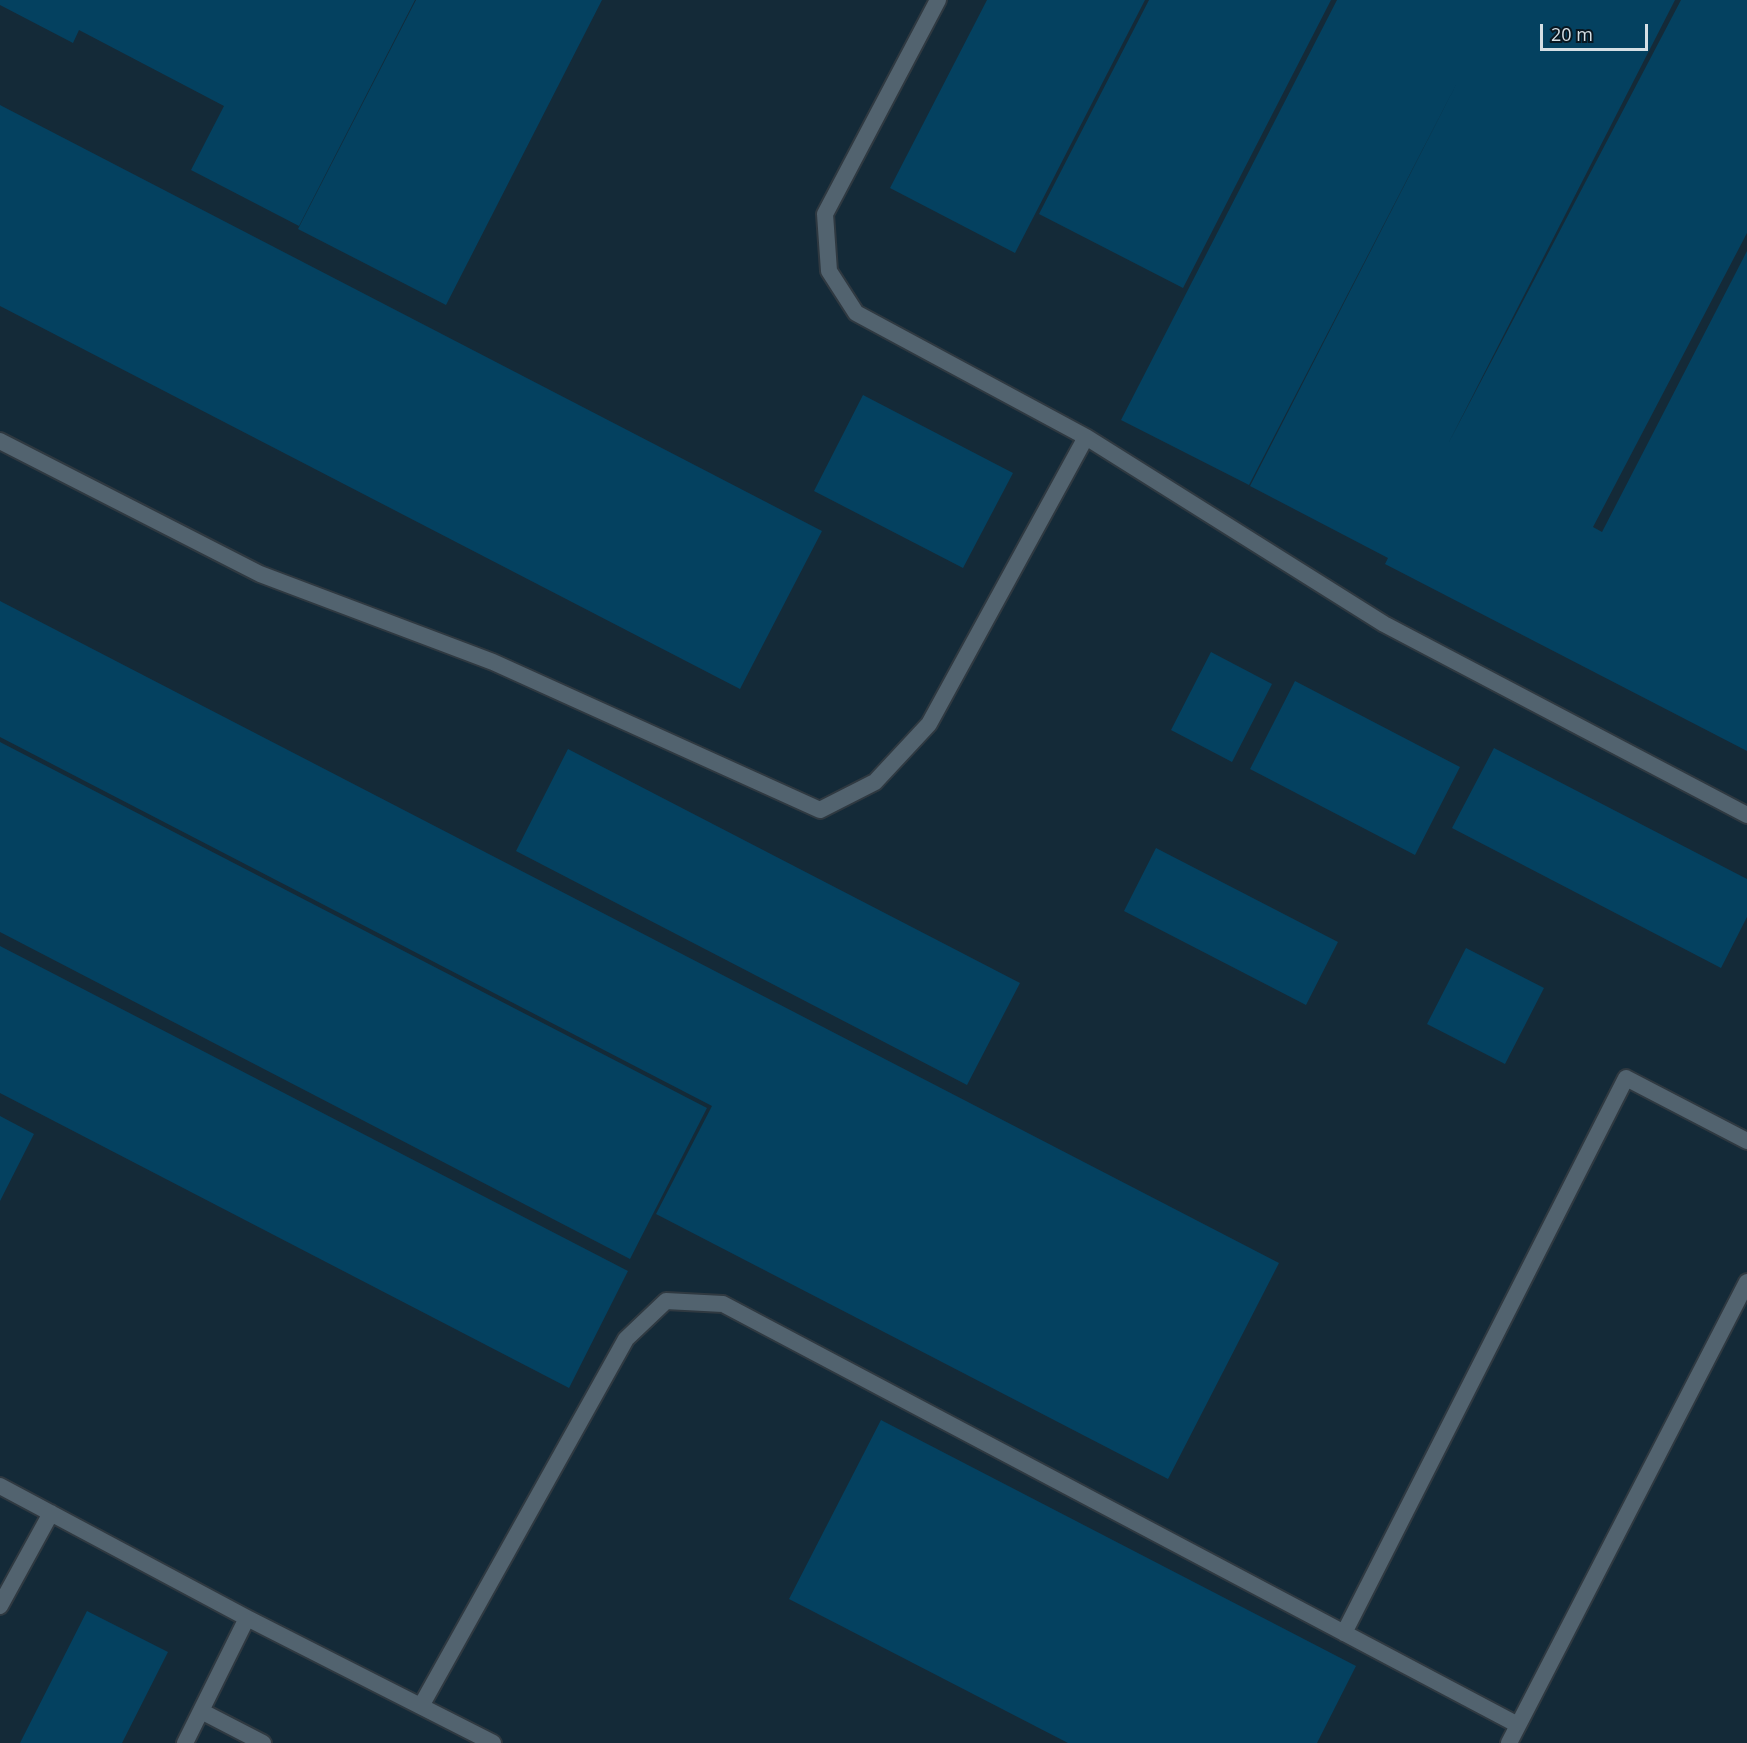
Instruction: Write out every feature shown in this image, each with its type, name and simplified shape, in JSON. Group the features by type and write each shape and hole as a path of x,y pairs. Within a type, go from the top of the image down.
{"lane":[{"path":"938,0 825,214 829,271 856,313 1086,437 1384,624 1747,815"},
{"path":"0,441 260,574 493,662 820,810 875,782 929,724 1086,437"},
{"path":"1344,1633 1626,1078 1747,1141"},
{"path":"1509,1743 1747,1282"},
{"path":"420,1706 626,1338 666,1301 723,1304 1518,1725"},
{"path":"0,1486 247,1618 492,1743"},
{"path":"0,1605 51,1513"},
{"path":"185,1743 247,1618"},
{"path":"201,1711 263,1743"}],"shaded area":[{"path":"0,0 1747,0 1747,1743 0,1743"}],"building":[{"path":"0,0 415,0 299,226 191,170 224,106 79,30 73,43 0,5"},
{"path":"416,0 602,0 446,305 298,229"},
{"path":"987,0 1145,0 1015,253 890,188"},
{"path":"1149,0 1331,0 1183,288 1039,214"},
{"path":"1337,0 1675,0 1448,444 1681,0 1747,0 1747,233 1593,527 1602,532 1747,251 1747,751 1385,564 1388,558 1250,486 1459,79 1249,485 1121,420"},
{"path":"0,105 822,531 740,689 0,306"},
{"path":"863,395 1013,473 963,568 814,491"},
{"path":"0,601 1279,1263 1168,1479 656,1214 712,1106 0,737"},
{"path":"1211,652 1272,684 1232,762 1171,730"},
{"path":"1295,681 1460,767 1415,855 1250,769"},
{"path":"0,742 707,1108 630,1259 0,932"},
{"path":"1494,748 1747,879 1747,917 1721,968 1452,828"},
{"path":"568,749 1020,983 967,1085 516,851"},
{"path":"1156,848 1338,942 1306,1005 1124,911"},
{"path":"0,946 628,1271 569,1388 0,1093"},
{"path":"1466,948 1544,988 1505,1064 1427,1024"},
{"path":"0,1116 34,1134 0,1201"},
{"path":"881,1420 1356,1666 1317,1743 1068,1743 789,1599"},
{"path":"87,1611 168,1652 122,1743 20,1743"}]}
